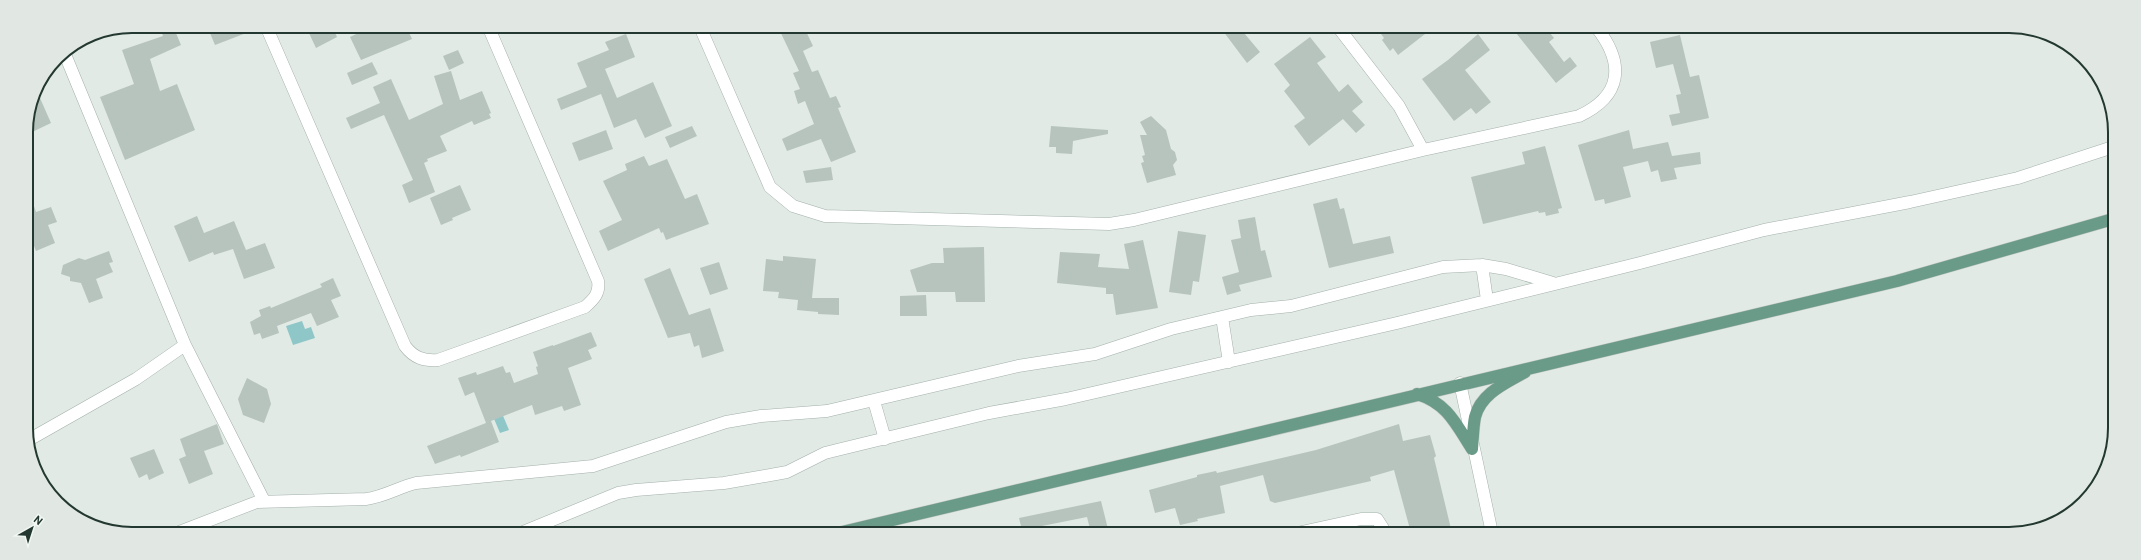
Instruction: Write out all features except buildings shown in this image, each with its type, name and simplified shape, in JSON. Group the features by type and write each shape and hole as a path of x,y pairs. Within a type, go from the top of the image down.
{"main road":[{"path":"863,527 1460,383 1897,281 2108,220"},
{"path":"1472,449 1475,417 1484,400 1490,393 1535,366"},
{"path":"1415,394 1430,398 1442,406 1472,449"}],"street":[{"path":"269,33 406,346 411,353 419,359 429,361 438,360 585,307 597,294 599,287 598,281 491,33"},
{"path":"703,33 770,187 793,206 825,216 1109,224 1134,220 1423,150 1579,116 1594,109 1606,99 1615,80 1615,64 1610,50 1600,33"},
{"path":"1343,33 1400,106 1423,150"},
{"path":"67,58 185,344 264,501"},
{"path":"535,527 618,493 636,490 724,483 787,472 825,453 989,413 1066,400 1229,362 1487,300 1764,230 1910,202 2018,178 2108,149"},
{"path":"192,527 264,501 376,498 403,486 416,483 579,469 608,462 726,422 761,416 827,411 874,401 1011,367 1095,354 1171,329 1251,310 1291,306 1443,267 1482,265 1506,268 1554,283"},
{"path":"1482,265 1487,300"},
{"path":"1222,317 1229,362"},
{"path":"33,437 136,379 185,344"},
{"path":"1460,383 1472,449 1491,527"},
{"path":"874,401 885,439"},
{"path":"1324,527 1361,519 1377,519 1382,527"}],"water":[{"path":"302,321 305,329 311,327 315,338 293,345 286,326"},
{"path":"501,411 509,430 500,433 492,414"}]}
